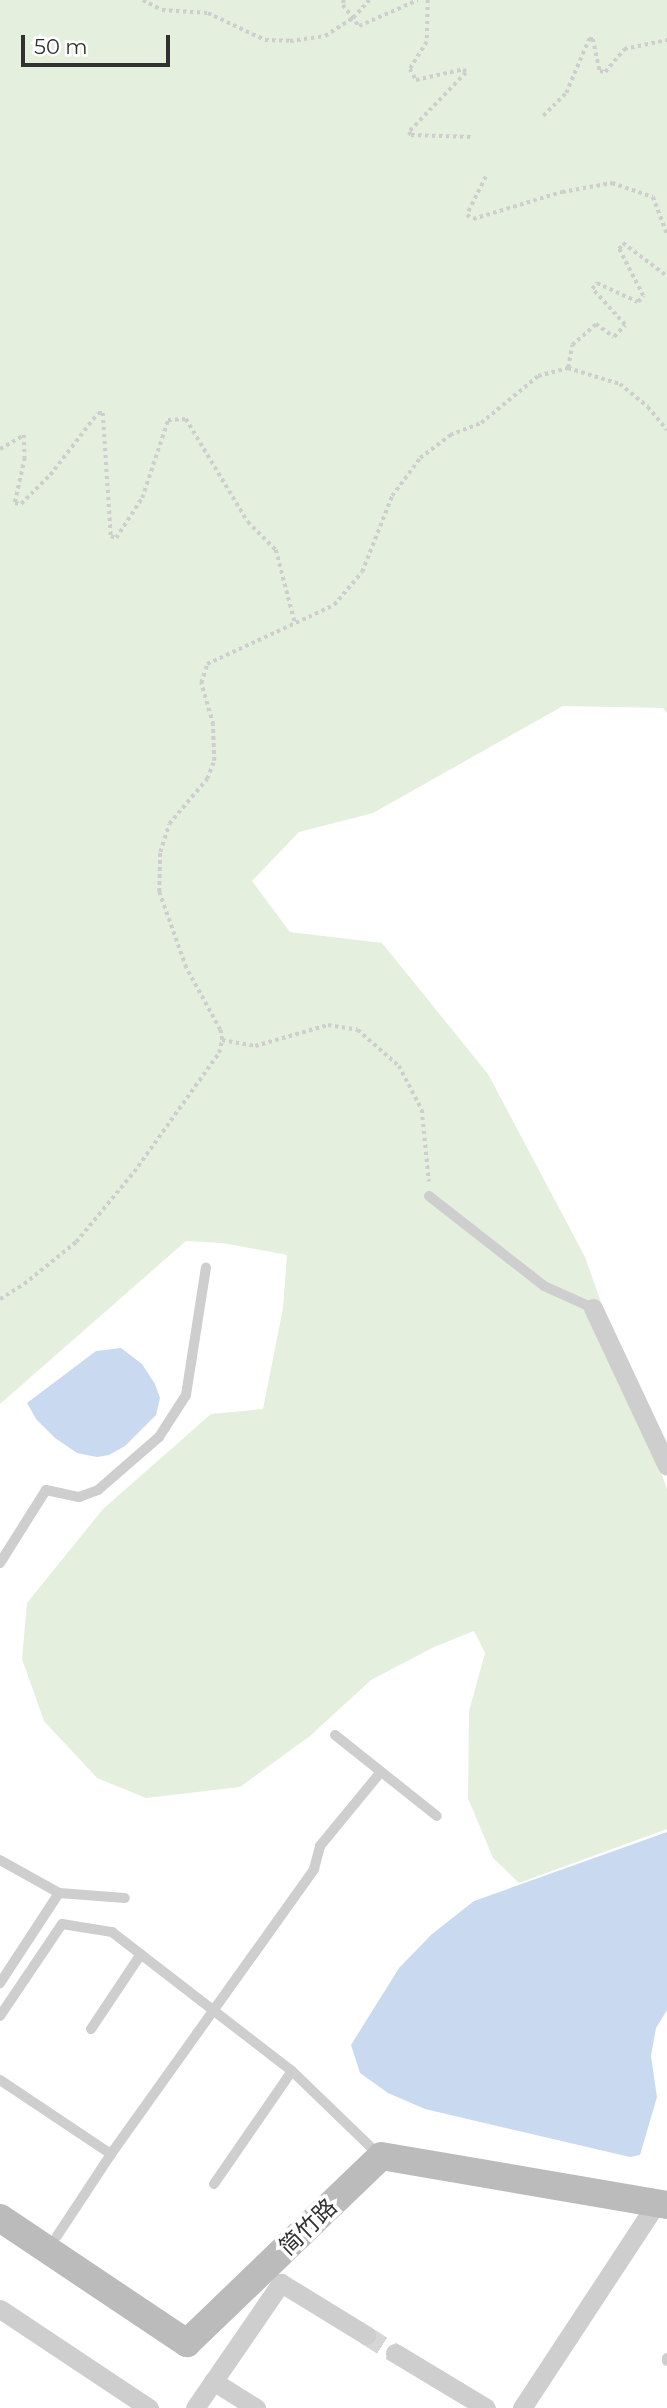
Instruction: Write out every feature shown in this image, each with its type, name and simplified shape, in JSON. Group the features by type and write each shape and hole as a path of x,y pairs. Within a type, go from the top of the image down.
{"street":[{"path":"593,1308 667,1466"},
{"path":"381,2156 662,2205 522,2408"},
{"name":"简竹路","path":"0,2218 187,2343 381,2156"},
{"path":"195,2408 281,2283 366,2335"},
{"path":"0,2309 149,2408"},
{"path":"396,2353 486,2408"},
{"path":"213,2381 256,2408"}],"lane":[{"path":"429,1196 544,1286 593,1308"},
{"path":"0,1563 46,1490 79,1497 98,1490 159,1437 186,1395 206,1269"},
{"path":"335,1735 437,1816"},
{"path":"57,2236 111,2154 314,1869 320,1846 380,1773"},
{"path":"0,1860 59,1893 125,1898"},
{"path":"0,1983 59,1893"},
{"path":"0,2016 62,1924 112,1932 292,2071 381,2156"},
{"path":"91,2029 141,1954"},
{"path":"214,2184 292,2071"},
{"path":"0,2080 111,2154"}],"path":[{"path":"143,0 162,10 208,13 265,40 290,41 324,36 353,18 369,0"},
{"path":"344,0 343,5 359,26 418,0"},
{"path":"428,0 427,42 410,69 416,80 464,69 466,73 409,132 411,135 471,136"},
{"path":"543,116 566,93 574,67 589,38 593,39 600,71 605,72 624,49 667,40"},
{"path":"486,177 467,215 473,219 562,192 611,183 653,197 667,234"},
{"path":"568,368 572,345 596,324 614,337 625,326 592,289 597,282 638,302 643,296 619,249 623,243 667,276"},
{"path":"0,1298 24,1284 76,1242 182,1108 211,1066 222,1040 220,1030 186,968 159,892 160,852 169,824 206,779 214,761 213,725 201,682 207,664 334,605 352,586 369,560 378,527 392,496 420,458 450,435 481,423 538,376 568,368 620,384 648,407 667,430"},
{"path":"0,449 24,435 25,458 15,503 20,504 50,475 98,413 103,413 111,536 116,538 142,498 168,420 186,419 248,522 276,550 295,624"},
{"path":"222,1040 256,1046 328,1025 358,1030 399,1066 422,1110 429,1196"}],"green space":[{"path":"0,0 667,0 667,713 663,708 563,706 373,813 299,832 252,881 290,932 382,943 488,1074 585,1257 667,1489 667,1829 519,1883 493,1858 468,1798 469,1711 485,1653 474,1631 434,1647 371,1680 310,1736 240,1787 146,1798 97,1778 44,1721 22,1659 27,1603 103,1509 211,1414 263,1409 283,1308 287,1255 223,1243 186,1241 0,1404"}],"water":[{"path":"121,1348 142,1364 155,1384 160,1398 156,1415 125,1446 109,1455 97,1457 77,1453 55,1438 36,1419 27,1403 96,1351"},
{"path":"667,1832 667,2010 656,2028 651,2056 657,2097 640,2155 630,2157 425,2109 388,2093 360,2073 351,2045 399,1968 432,1934 474,1901"}],"tunnel":[{"path":"366,2335 395,2353"}]}
